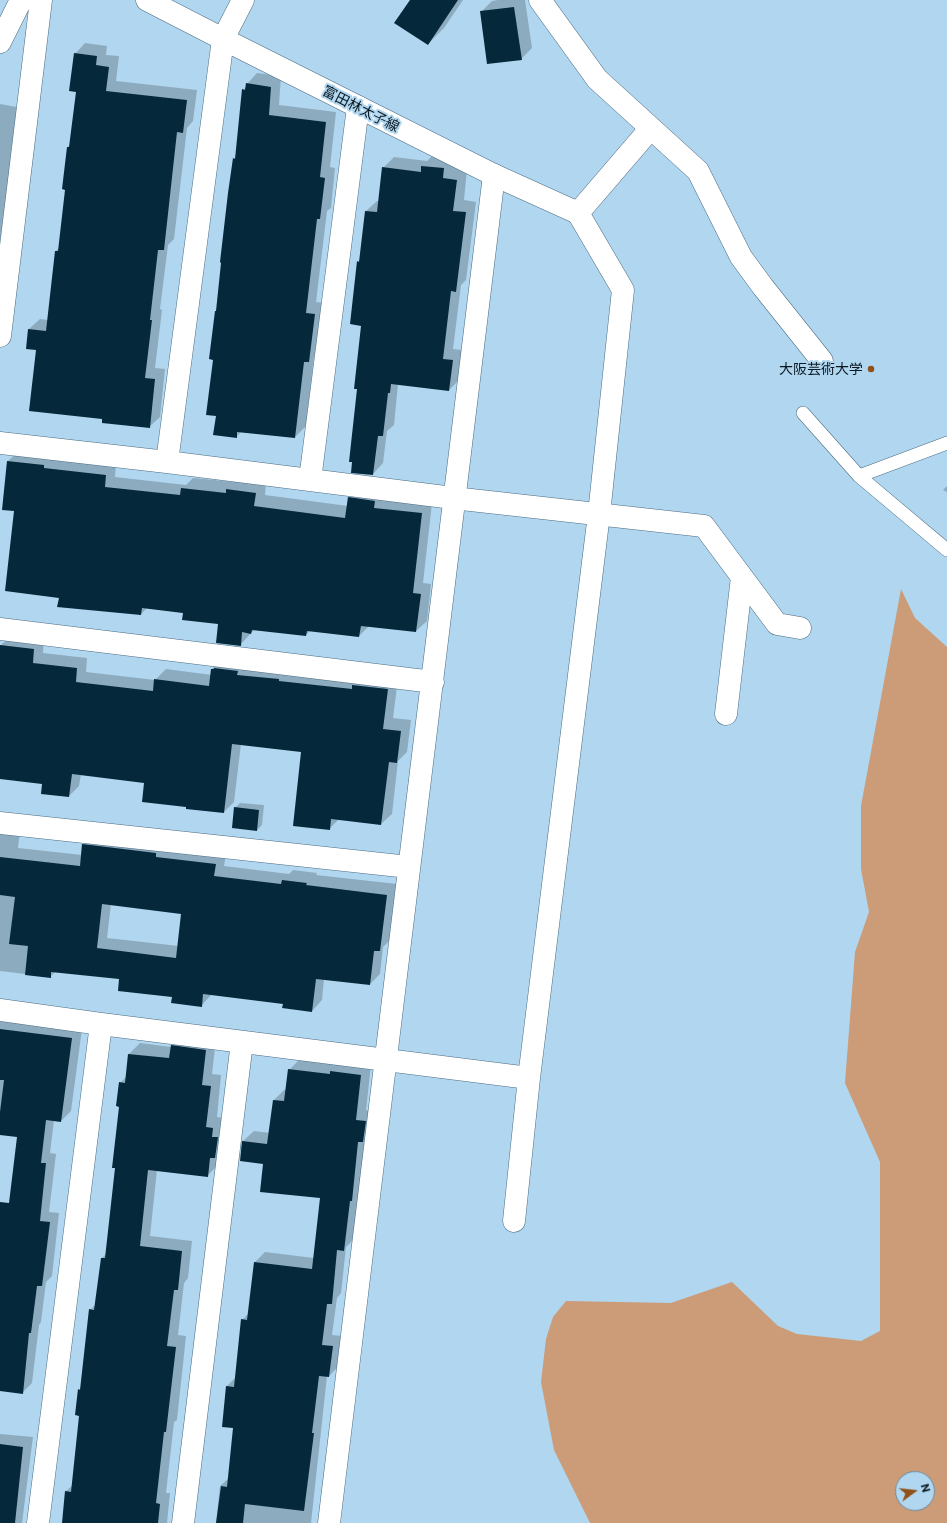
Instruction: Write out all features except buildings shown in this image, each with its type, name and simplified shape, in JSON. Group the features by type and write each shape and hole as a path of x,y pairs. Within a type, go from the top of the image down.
{"street":[{"path":"0,42 22,0"},
{"path":"0,336 41,0"},
{"name":"富田林太子線","path":"147,0 494,175 578,213"},
{"path":"167,462 222,39 243,0"},
{"path":"540,0 597,79 698,171 741,257 822,361"},
{"path":"310,480 358,107"},
{"path":"514,1221 529,1078 599,514 623,290 578,213 650,128"},
{"path":"329,1523 385,1060 433,682 453,498 494,175"},
{"path":"0,443 167,462 453,498 704,526 777,624 800,628"},
{"path":"726,714 742,577"},
{"path":"0,629 433,682"},
{"path":"0,822 409,867"},
{"path":"0,1010 529,1078"},
{"path":"38,1523 101,1024"},
{"path":"183,1523 242,1042"}],"lane":[{"path":"803,413 859,476 947,550"},
{"path":"859,476 947,444"}],"shaded area":[{"path":"901,589 915,618 947,647 947,1523 590,1523 554,1450 541,1382 546,1339 553,1317 566,1301 671,1303 732,1282 778,1326 797,1334 861,1341 880,1331 880,1162 845,1083 855,952 869,912 861,869 861,806"}],"place":[{"name":"大阪芸術大学","path":"871,369"}]}
